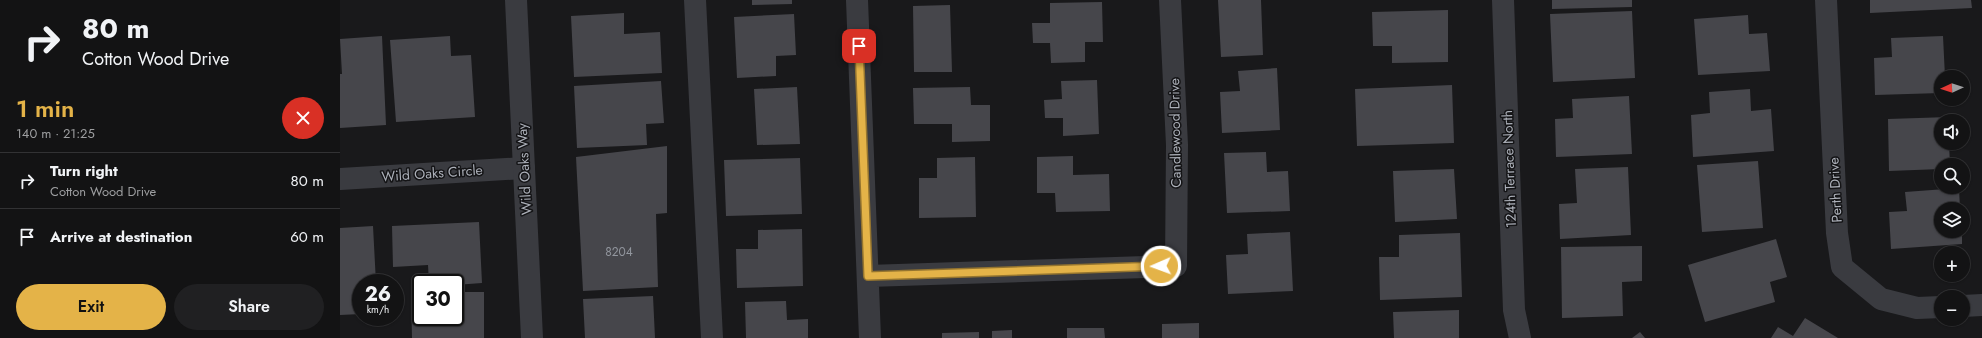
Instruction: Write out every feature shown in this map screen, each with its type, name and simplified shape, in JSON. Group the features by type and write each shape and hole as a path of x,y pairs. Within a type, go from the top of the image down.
{"street":[{"name":"Wild Oaks Way","path":"516,0 532,338"},
{"path":"696,0 712,338"},
{"path":"857,0 870,338"},
{"name":"Candlewood Drive","path":"868,276 1176,266 1177,145 1170,0"},
{"name":"124th Terrace North","path":"1503,0 1514,310 1520,338"},
{"name":"Perth Drive","path":"1826,0 1837,233 1842,268 1881,300 1917,308 1934,307"},
{"name":"Wild Oaks Circle","path":"340,179 524,168"},
{"path":"1970,306 1982,305"}],"building":[{"path":"752,0 792,0 792,4 752,5"},
{"path":"1218,0 1261,0 1263,55 1221,57"},
{"path":"1552,0 1632,0 1632,7 1552,9"},
{"path":"1870,0 1971,0 1972,8 1870,13"},
{"path":"1102,2 1103,42 1085,42 1085,62 1051,63 1050,43 1033,43 1032,23 1050,23 1050,3"},
{"path":"950,5 952,72 914,72 913,6"},
{"path":"1448,10 1448,62 1392,63 1392,46 1373,46 1372,12"},
{"path":"1632,11 1635,78 1553,82 1550,14"},
{"path":"624,13 624,34 660,32 662,73 574,77 571,16"},
{"path":"794,14 796,55 776,56 776,76 737,78 734,17"},
{"path":"1748,15 1749,34 1767,33 1770,71 1698,75 1694,19"},
{"path":"382,36 386,125 340,128 340,74 342,74 340,39"},
{"path":"450,36 451,56 471,55 475,117 396,122 390,40"},
{"path":"1943,36 1945,70 1934,70 1934,93 1875,95 1874,58 1892,57 1891,38"},
{"path":"1277,68 1280,130 1222,133 1220,92 1240,91 1238,71"},
{"path":"1097,80 1099,134 1063,136 1063,118 1045,118 1044,100 1062,99 1061,81"},
{"path":"661,81 664,123 646,124 647,145 577,148 574,86"},
{"path":"1452,85 1454,143 1357,146 1355,89"},
{"path":"797,87 800,144 757,145 754,89"},
{"path":"970,87 971,105 990,105 990,141 952,142 952,124 914,124 913,88"},
{"path":"1750,89 1751,111 1771,109 1774,151 1693,157 1691,115 1710,113 1709,92"},
{"path":"1629,96 1632,154 1556,157 1555,119 1573,118 1572,99"},
{"path":"1934,117 1934,150 1949,150 1950,158 1934,158 1934,169 1889,171 1888,119"},
{"path":"667,146 667,213 656,214 658,287 583,291 576,157"},
{"path":"1266,152 1267,172 1288,171 1290,211 1227,213 1224,153"},
{"path":"1073,156 1073,175 1109,174 1110,211 1056,212 1055,193 1037,193 1037,157"},
{"path":"975,157 976,217 919,218 919,178 937,178 937,158"},
{"path":"800,158 802,214 726,216 724,160"},
{"path":"1758,161 1763,228 1702,232 1697,165"},
{"path":"1628,167 1631,235 1560,239 1559,204 1577,203 1575,169"},
{"path":"1454,169 1457,219 1395,222 1393,171"},
{"path":"1934,190 1934,194 1959,194 1960,202 1934,202 1934,238 1962,238 1962,244 1891,249 1889,212 1907,211 1905,192"},
{"path":"479,222 482,283 464,284 464,274 428,274 428,265 393,267 392,226"},
{"path":"373,226 376,274 352,274 352,314 340,315 340,228"},
{"path":"802,229 803,286 737,288 736,249 758,249 758,230"},
{"path":"1290,232 1293,291 1228,294 1226,255 1248,254 1247,234"},
{"path":"1460,233 1462,297 1380,300 1379,257 1399,257 1399,235"},
{"path":"1776,239 1787,277 1770,282 1775,302 1705,322 1688,265"},
{"path":"1642,246 1642,281 1622,282 1623,316 1562,318 1561,247"},
{"path":"464,292 484,292 484,338 412,338 411,293 412,326 464,326"},
{"path":"653,296 655,338 585,338 583,299"},
{"path":"786,301 787,320 808,319 808,338 746,338 745,302"},
{"path":"1459,310 1459,338 1394,338 1393,312"},
{"path":"1805,318 1838,338 1771,338 1778,327 1793,336"},
{"path":"1199,323 1199,338 1162,338 1162,324"},
{"path":"1067,328 1104,328 1105,338 1067,338"},
{"path":"1012,330 1012,338 992,338 992,331"},
{"path":"979,332 979,338 942,338 942,333"},
{"path":"1640,332 1645,338 1632,338"}],"route":[{"path":"859,46 868,276 1161,266"}]}
